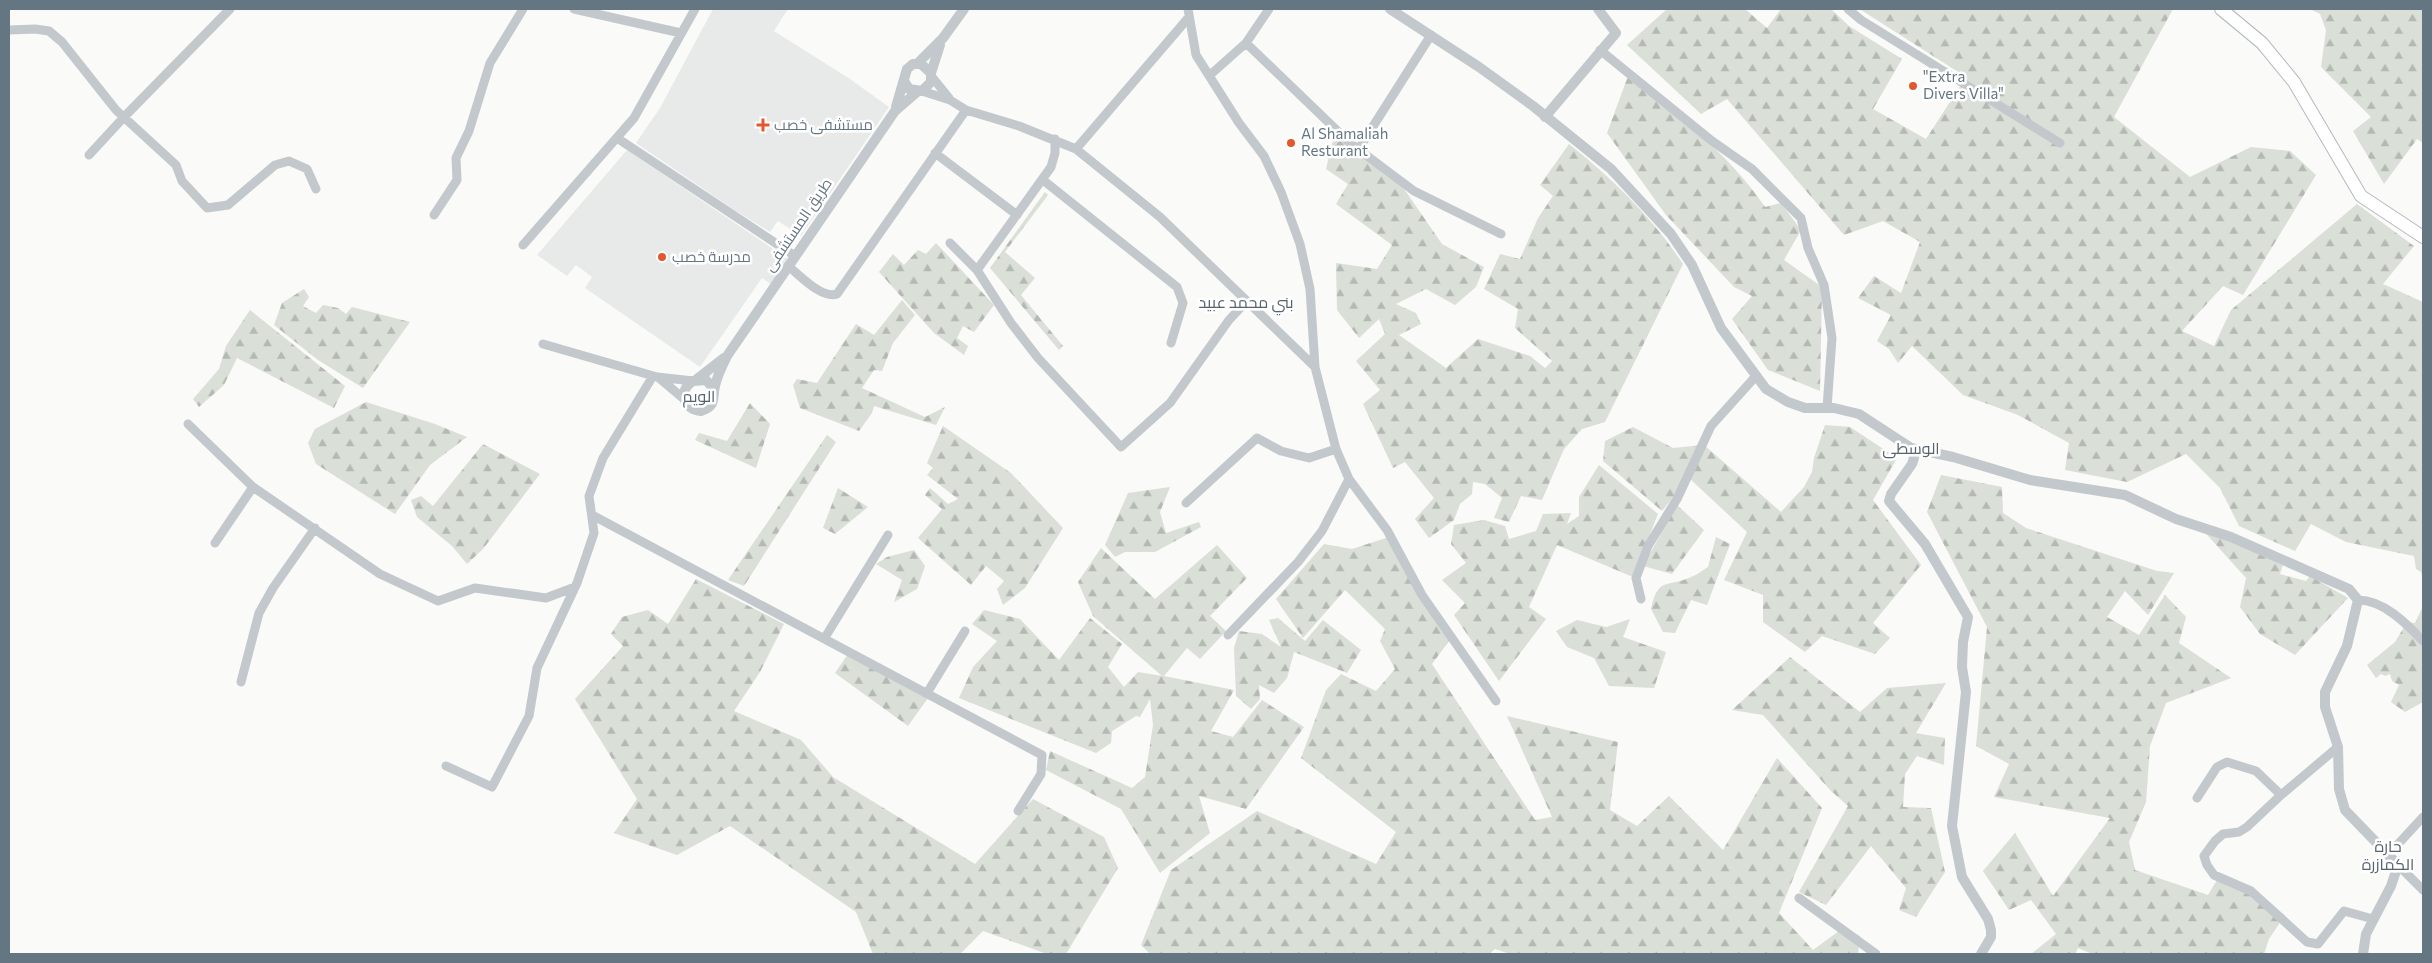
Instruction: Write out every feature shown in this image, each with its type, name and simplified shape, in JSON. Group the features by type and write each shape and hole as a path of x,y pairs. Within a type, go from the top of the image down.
{"main road":[{"path":"2221,9 2262,43 2294,82 2361,196 2423,237"}],"street":[{"path":"89,155 230,9"},
{"path":"434,215 457,180 456,158 469,131 490,63 523,9"},
{"path":"574,9 681,33"},
{"path":"523,245 634,118 695,9"},
{"path":"964,9 943,38 917,64 907,69 904,82 909,89 950,100 966,110 1055,139 1076,148 1116,184 1160,217 1315,367"},
{"path":"1210,75 1246,43 1269,9"},
{"path":"1390,9 1479,67 1545,116 1611,169 1671,234 1692,264 1720,328 1766,389 1788,402 1805,408 1827,408 1859,414 1911,448 1953,457 2030,480 2125,495 2176,519 2231,537 2349,588 2358,600"},
{"path":"1545,116 1616,33 1598,9"},
{"path":"1848,9 1861,20 2060,143"},
{"path":"1189,13 1196,55 1239,123 1264,156 1281,192 1300,244 1310,288 1315,367 1336,449 1349,479 1387,530 1422,595 1496,701"},
{"path":"1076,148 1189,13"},
{"path":"9,30 35,29 49,31 62,42 124,117 176,165 182,181 207,208 228,205 274,165 288,161 306,170 316,189"},
{"path":"1358,150 1431,35"},
{"path":"919,91 929,86 943,38"},
{"path":"1246,43 1358,150 1414,192 1501,234"},
{"path":"1600,50 1712,141 1752,169 1801,218 1808,248 1824,285 1830,329 1827,408"},
{"path":"917,64 925,66 950,100"},
{"name":"طريق المستشفى","path":"714,388 727,356 894,111 904,82"},
{"name":"طريق المستشفى","path":"894,111 919,91"},
{"path":"788,266 820,291 832,295 836,294 966,110"},
{"path":"617,138 795,256"},
{"path":"977,270 1051,168 1055,154 1055,139"},
{"path":"935,153 1017,215"},
{"path":"1043,180 1177,287 1183,304 1171,343"},
{"path":"950,243 977,270 1011,323 1038,358 1121,447 1170,403 1229,320 1246,302"},
{"path":"542,344 655,376 706,380 714,388 715,400 712,406 702,411 690,408 684,398 655,376"},
{"name":"طريق المستشفى","path":"695,380 727,356"},
{"path":"446,766 492,787 529,716 537,668 575,586 594,533 589,496 603,458 655,376"},
{"path":"1641,599 1636,582 1636,574 1651,540 1677,499 1711,426 1756,376"},
{"path":"684,398 686,387 695,380"},
{"path":"188,424 253,487 380,574 438,601 475,588 546,598 575,586"},
{"path":"1186,503 1257,438 1281,451 1309,458 1336,449"},
{"path":"1911,448 1914,458 1912,464 1891,494 1889,501 1925,544 1968,617 1963,642 1962,666 1966,692 1952,826 1962,877 1988,919 1991,930 1991,937 1981,954"},
{"path":"1228,636 1298,562 1322,531 1349,479"},
{"path":"215,543 253,487"},
{"path":"592,515 1042,755 1040,774 1018,811"},
{"path":"241,682 259,613 273,588 315,528"},
{"path":"824,639 888,535"},
{"path":"2358,600 2370,600 2401,619 2423,641"},
{"path":"2358,600 2347,646 2325,692 2325,707 2338,747 2339,789 2345,810 2423,890"},
{"path":"927,693 965,631"},
{"path":"2338,747 2281,795 2247,827 2239,832 2224,834 2215,841 2204,856 2207,866 2214,875 2251,891 2307,942 2318,944 2344,912 2373,919"},
{"path":"2198,798 2217,767 2227,762 2256,771 2281,795"},
{"path":"2388,855 2423,818"},
{"path":"2363,954 2366,934 2391,886 2398,865"},
{"path":"1799,898 1876,954"}],"shaded area":[{"name":"مستشفى خصب","path":"713,9 788,9 774,31 850,79 889,107 801,236 778,221 770,232 636,143 660,108"},
{"name":"مدرسة خصب","path":"627,150 788,259 771,284 762,278 700,367 585,288 592,277 576,265 567,276 537,255"}],"green space":[{"path":"1667,9 1745,9 1767,28 1781,9 1831,9 1849,26 1902,59 1873,109 1926,139 1966,77 1862,9 2173,9 2114,117 2190,177 2251,147 2290,151 2316,175 2243,295 2223,286 2182,331 2214,346 2231,310 2357,204 2414,246 2383,284 2423,302 2423,580 2421,572 2416,569 2414,556 2346,542 2311,524 2295,551 2239,526 2220,488 2186,454 2127,482 2065,470 2069,443 2018,415 1963,395 1912,346 1898,363 1889,349 1877,341 1891,315 1858,298 1874,276 1901,293 1920,242 1883,221 1844,235 1727,99 1701,114 1627,45"},
{"path":"2310,9 2423,9 2423,143 2417,139 2384,184 2353,131 2371,117 2321,67 2326,30 2320,14"},
{"path":"1628,76 1702,136 1751,188 1765,207 1781,203 1801,230 1784,260 1822,287 1820,391 1768,370 1732,319 1752,296 1734,287 1666,215 1607,133"},
{"path":"1334,136 1400,183 1442,244 1484,267 1476,287 1455,305 1426,289 1396,304 1416,313 1421,324 1399,335 1446,368 1478,339 1530,356 1545,368 1552,361 1515,328 1518,309 1484,289 1500,254 1520,259 1538,218 1553,196 1540,185 1569,144 1601,170 1645,214 1683,264 1605,422 1582,429 1564,449 1542,500 1521,496 1509,522 1494,518 1502,498 1485,484 1473,482 1472,494 1460,504 1454,520 1429,538 1415,519 1434,498 1405,462 1393,468 1363,404 1380,390 1356,361 1385,334 1379,319 1359,338 1337,310 1336,263 1377,269 1392,245 1336,204 1348,184 1326,169"},
{"path":"1045,192 1048,195 1005,252 1035,278 1021,295 1063,346 1059,350 990,268"},
{"path":"936,243 994,305 974,332 963,326 957,338 968,346 964,355 934,333 879,272 893,254 904,265 918,250 926,254"},
{"path":"304,289 309,297 303,306 316,313 323,305 338,308 346,314 352,307 410,322 363,388 318,360 274,325 282,303"},
{"path":"902,300 915,315 893,343 882,371 874,370 862,388 925,417 945,407 936,425 874,406 872,413 859,431 800,408 793,385 797,379 817,383 856,324 874,335"},
{"path":"250,310 345,386 334,408 237,358 224,385 199,407 193,399 219,369 226,346"},
{"path":"366,402 435,424 467,437 430,465 395,514 316,464 308,443 315,429"},
{"path":"750,403 770,424 756,468 695,440 699,433 727,441"},
{"path":"1825,425 1850,427 1897,458 1873,500 1921,565 1873,623 1890,638 1875,654 1822,636 1805,652 1763,622 1763,595 1724,580 1747,532 1689,478 1662,511 1603,461 1605,441 1633,427 1673,448 1704,445 1781,512 1804,487 1812,472 1814,458"},
{"path":"943,426 1011,473 1063,528 1025,588 1003,605 997,589 1004,581 986,566 971,585 918,538 942,509 925,495 930,488 948,504 958,499 927,475 933,468 927,463"},
{"path":"827,435 836,442 744,586 728,580"},
{"path":"483,444 540,474 483,549 467,564 452,546 417,517 411,500 421,496 433,506"},
{"path":"1599,465 1658,514 1633,577 1557,545 1529,607 1546,619 1499,681 1454,615 1465,603 1442,580 1466,563 1451,544 1454,525 1484,520 1505,526 1509,539 1536,531 1543,514 1571,513 1567,524 1579,516 1579,497"},
{"path":"1941,475 2002,487 2003,513 2026,528 2157,571 2174,573 2148,615 2125,591 2107,617 2139,635 2165,595 2186,617 2179,643 2231,678 2166,703 2150,746 2146,802 2129,842 2135,870 2208,895 2220,875 2285,915 2269,939 2264,954 2092,954 2078,948 2075,954 2031,954 2056,934 2031,900 2009,910 1983,871 2015,833 2053,896 2110,818 1994,797 2009,764 1976,746 1987,627 1927,512"},
{"path":"1170,487 1160,512 1166,533 1199,522 1201,527 1155,552 1125,552 1115,557 1105,545 1128,493"},
{"path":"838,488 868,507 835,534 823,528"},
{"path":"1677,505 1704,530 1672,574 1643,566"},
{"path":"2200,527 2283,565 2280,574 2306,581 2310,576 2348,598 2295,655 2260,634 2240,607 2246,578"},
{"path":"1389,537 1452,637 1432,664 1535,820 1552,817 1507,716 1618,742 1610,810 1637,826 1669,796 1723,850 1777,758 1822,808 1779,913 1813,950 1843,928 1860,936 1858,954 1510,954 1495,949 1489,954 1150,954 1141,945 1171,870 1257,811 1376,864 1396,832 1301,758 1326,690 1341,674 1376,691 1395,669 1380,641 1385,629 1345,590 1303,638 1276,599 1324,544 1352,549"},
{"path":"1716,537 1730,544 1707,605 1691,600 1675,633 1663,632 1651,609 1657,592 1660,587 1693,576 1708,567"},
{"path":"1217,545 1247,578 1210,616 1226,631 1200,659 1187,648 1164,676 1234,690 1211,731 1233,737 1262,700 1304,727 1246,809 1199,796 1210,833 1160,873 1121,809 1046,770 1050,751 1132,788 1145,777 1153,725 1150,699 1140,717 1136,716 1112,731 1111,743 1096,753 959,698 973,667 997,641 972,624 984,610 1020,619 1059,660 1090,618 1122,644 1108,667 1124,687 1138,672 1162,676 1093,616 1078,582 1101,548 1155,599"},
{"path":"914,550 925,566 917,589 894,602 902,580 876,564 887,557"},
{"path":"696,579 784,624 760,672 734,711 801,740 833,777 975,864 1033,799 1104,837 1118,868 1066,954 1047,954 983,931 960,954 873,954 856,912 730,826 677,855 614,833 637,799 575,699 623,646 611,634 622,617 648,610 668,624"},
{"path":"2423,606 2423,702 2405,712 2391,702 2399,685 2392,681 2390,674 2385,676 2381,674 2376,678 2367,665 2395,642 2407,622 2415,623"},
{"path":"1278,618 1305,641 1323,620 1361,650 1347,673 1294,652 1287,678 1274,693 1259,685 1260,699 1251,709 1236,696 1234,648 1239,631 1262,634 1281,647 1269,620"},
{"path":"1630,619 1623,637 1666,652 1654,688 1609,686 1594,658 1567,647 1556,631 1577,620 1606,627"},
{"path":"848,654 928,698 908,726 835,673"},
{"path":"1790,657 1860,712 1887,688 1946,683 1916,733 1945,738 1944,765 1917,756 1905,774 1903,807 1931,808 1945,872 1916,917 1899,910 1906,888 1871,846 1826,905 1799,892 1848,806 1830,790 1763,715 1732,710"}],"place":[{"name":"\"Extra Divers Villa\"","path":"1913,86"},
{"name":"مستشفى خصب","path":"763,125"},
{"name":"Al Shamaliah Resturant","path":"1291,143"},
{"name":"مدرسة خصب","path":"662,257"}],"district":[{"name":"بني محمد عبيد","path":"1246,302"},
{"name":"الويم","path":"699,396"},
{"name":"الوسطى","path":"1911,448"},
{"name":"حارة الكمازرة","path":"2388,855"}]}
